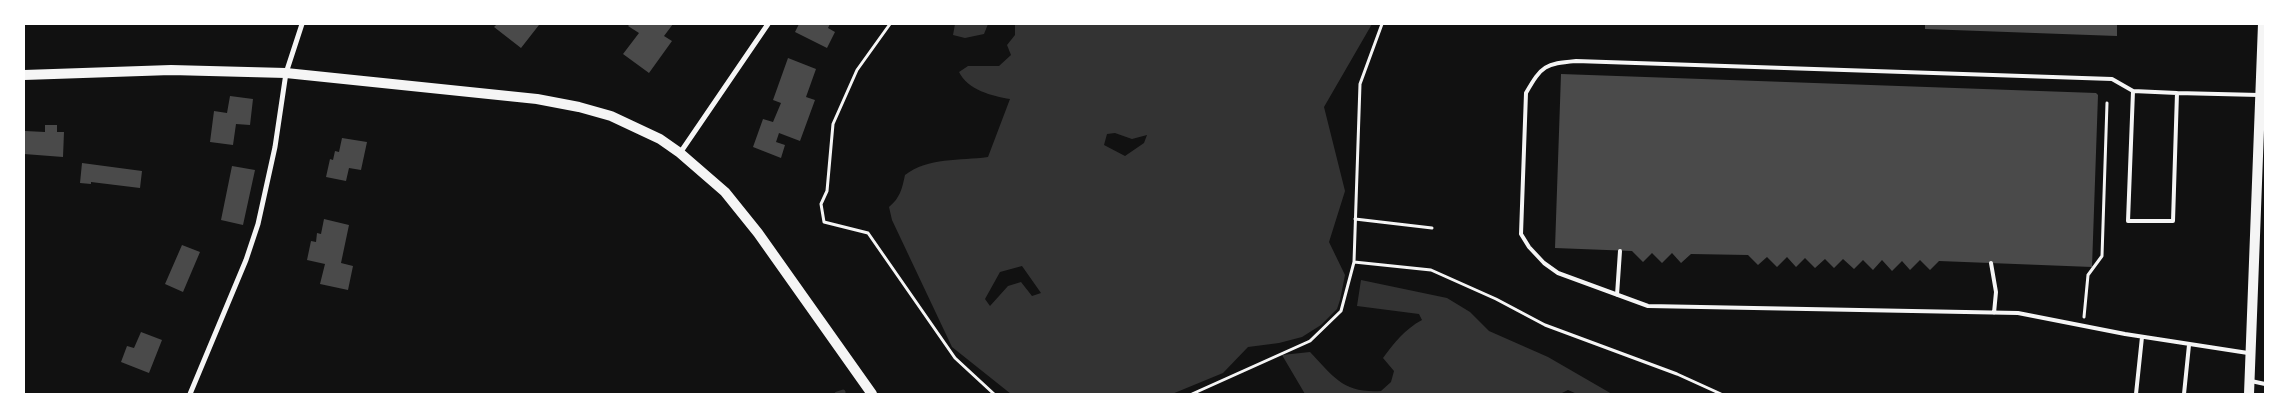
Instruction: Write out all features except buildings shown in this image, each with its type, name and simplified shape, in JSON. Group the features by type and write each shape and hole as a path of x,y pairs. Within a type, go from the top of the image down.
{"main road":[{"path":"2249,394 2261,219 2263,24"},
{"path":"24,75 180,70 286,72 483,92 571,105 611,116 635,126 680,153 725,192 742,212 872,394"}],"street":[{"path":"190,394 246,260 258,224 275,147 286,72 302,24"},
{"path":"680,153 768,24"}],"lane":[{"path":"2252,353 2142,337 2018,313 1648,306 1558,273 1544,263 1529,247 1521,234 1526,93 1536,76 1549,64 1586,62 2112,78 2133,91 2261,95"},
{"path":"2133,91 2128,221 2173,221 2178,93"},
{"path":"1617,295 1620,250"},
{"path":"1991,263 1996,292 1994,312"},
{"path":"2136,394 2142,337"},
{"path":"2184,394 2189,345"},
{"path":"2251,381 2265,384"}],"path":[{"path":"890,24 857,70 833,124 827,191 821,204 824,222 868,233 955,358 994,394"},
{"path":"1192,394 1310,341 1341,312 1354,262 1360,84 1382,24"},
{"path":"2083,326 2088,275 2102,256 2107,103"},
{"path":"1355,219 1432,228"},
{"path":"1354,262 1431,270 1496,299 1545,325 1677,374 1721,394"}],"shaded area":[{"path":"955,24 988,24 984,34 965,38 953,35"},
{"path":"1015,24 1372,24 1324,107 1345,191 1329,242 1345,275 1337,309 1321,325 1302,337 1279,343 1248,347 1223,373 1172,394 1011,394 952,347 892,220 889,207 900,193 905,175 914,169 934,162 988,157 1010,99 988,94 974,88 959,72 968,66 999,66 1011,55 1007,45 1015,35","holes":["1115,133 1132,139 1147,135 1144,143 1125,156 1104,145 1107,134","1022,266 1041,293 1032,296 1021,282 1008,286 990,306 985,299 1000,272"]},
{"path":"1361,280 1447,298 1470,312 1489,331 1548,357 1612,394 1577,394 1568,390 1560,394 1305,394 1282,355 1310,352 1333,376 1348,386 1368,391 1381,391 1391,382 1394,371 1383,358 1405,332 1422,320 1419,314 1357,306"}],"waterway":[{"path":"837,394 843,392"}]}
